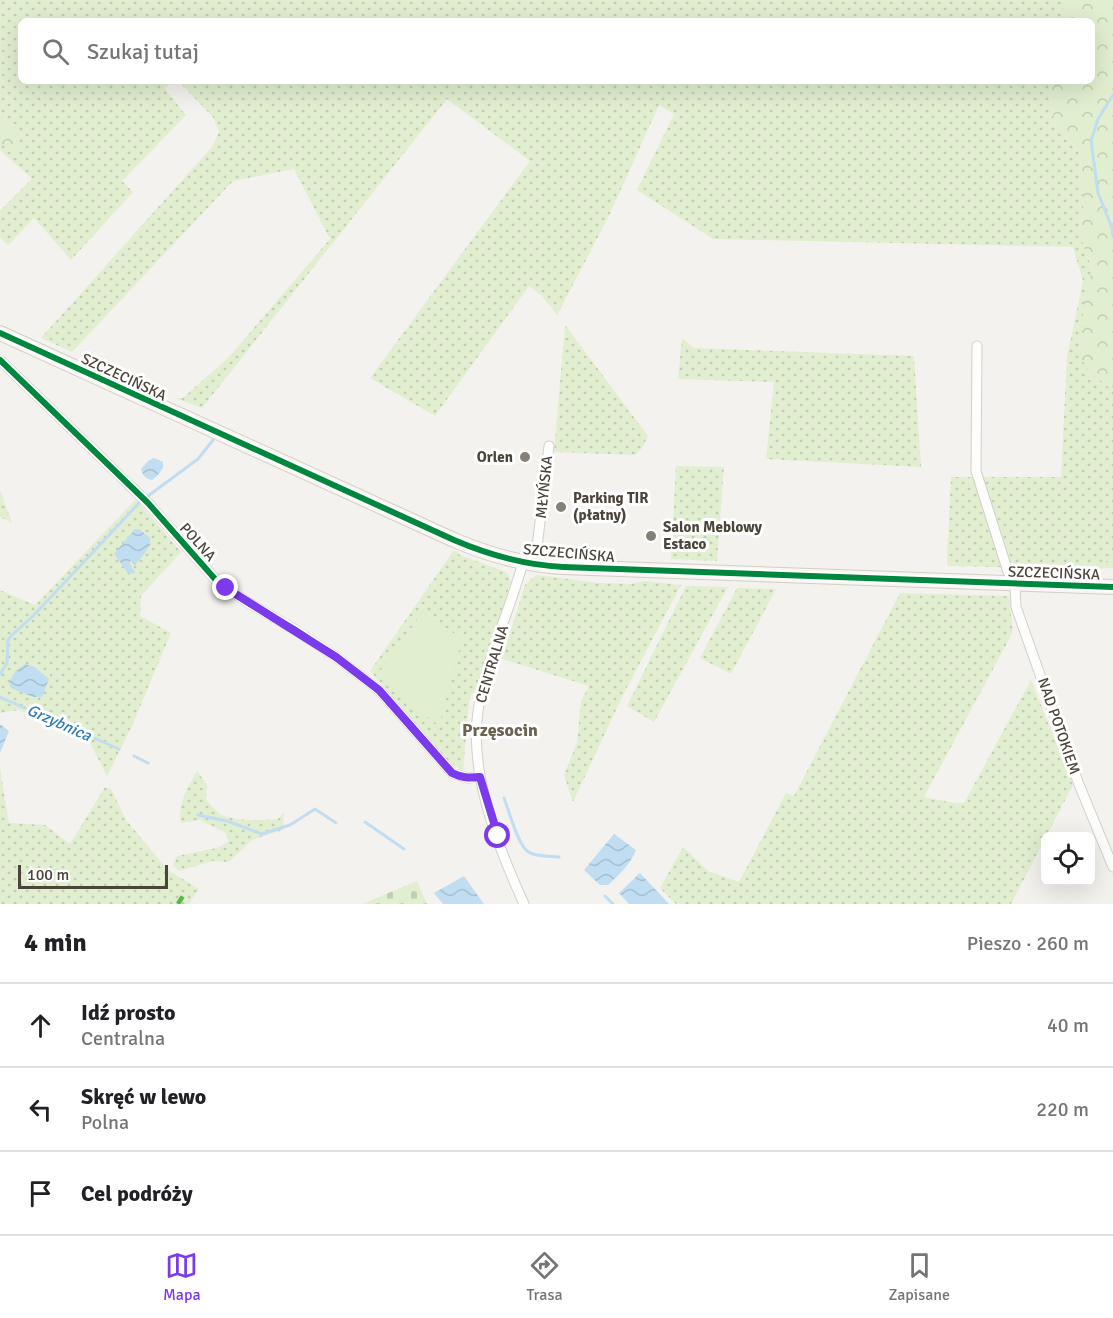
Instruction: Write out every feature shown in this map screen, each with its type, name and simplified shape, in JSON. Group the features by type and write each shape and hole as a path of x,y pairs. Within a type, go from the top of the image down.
{"street":[{"name":"SZCZECIŃSKA","path":"0,333 454,540 492,555 569,568 1113,587"},
{"name":"NAD POTOKIEM","path":"977,346 976,471 1008,572 1015,584 1016,607 1078,782 1113,867"},
{"name":"POLNA","path":"0,360 148,503 215,579 247,602 336,657 379,690 452,773 459,777 480,777"},
{"name":"MŁYŃSKA","path":"529,563 549,446"},
{"name":"CENTRALNA","path":"524,904 495,827 480,777 476,746 481,695 529,563"}],"green space":[{"path":"0,0 1066,0 1064,18 18,18 18,84 170,84 164,88 186,115 122,181 133,192 71,260 34,218 8,245 0,237 0,211 32,179 0,150 0,144 18,149 21,134 0,114"},
{"path":"1066,0 1113,0 1113,391 1089,371 1080,357 1085,288 1093,270 1083,245 1081,222 1084,201 1080,175 1081,154 1055,126 1048,84 1095,84 1095,18 1064,18"},
{"path":"181,84 1048,84 1055,126 1081,154 1080,175 1084,201 1081,222 1083,245 1093,270 1085,288 1089,371 1113,389 1113,554 1109,560 1092,565 1093,569 948,566 947,563 951,477 1061,477 1067,357 1083,281 1073,247 713,239 637,190 674,114 659,105 609,216 557,315 542,296 529,286 435,416 370,378 530,161 447,99 202,408 175,398 183,398 229,357 330,239 294,169 233,181 72,352 41,338 212,147 219,132 213,117"},
{"path":"0,114 21,134 18,150 0,144"},
{"path":"565,325 648,436 642,448 635,455 554,452"},
{"path":"682,338 694,348 914,356 921,467 766,459 774,382 678,379"},
{"path":"676,466 724,467 717,561 671,559"},
{"path":"0,490 12,523 0,517"},
{"path":"136,499 181,552 141,596 140,616 171,633 132,726 107,776 89,741 19,710 0,713 0,590 35,605"},
{"path":"454,550 460,555 506,572 511,581 477,691 472,693 469,702 463,771 448,761 370,671"},
{"path":"1113,554 1113,568 1093,569 1091,565 1109,560"},
{"path":"536,575 600,583 631,584 644,581 681,585 623,695 573,802 564,775 577,743 581,701 589,686 502,659 525,585"},
{"path":"686,586 728,587 654,722 627,706"},
{"path":"737,588 776,589 731,674 700,658"},
{"path":"900,593 1009,596 1013,632 924,797 964,803 1031,680 1073,785 1049,832 1041,832 1041,846 1011,904 676,904 660,888 683,847 708,871 739,882 786,793 794,796"},
{"path":"423,612 462,639 439,726 377,675"},
{"path":"0,768 9,823 45,825 70,844 105,787 111,789 126,820 168,870 199,889 189,904 0,904"},
{"path":"197,771 207,785 206,800 220,814 241,819 265,820 278,819 284,812 283,830 252,840 229,862 213,861 179,871 173,865 177,856 217,848 228,842 226,833 200,820 181,823 182,802"},
{"path":"417,881 427,904 362,904"}],"water":[{"path":"154,458 163,462 163,468 152,480 145,477 141,469"},
{"path":"135,529 139,529 150,538 150,545 135,565 130,560 135,573 128,573 114,554"},
{"path":"25,664 34,667 49,679 42,697 33,697 11,688 9,683 15,672"},
{"path":"0,724 9,731 0,753"},
{"path":"614,834 636,850 628,865 617,877 608,885 600,885 584,870"},
{"path":"640,873 669,904 629,904 619,893"},
{"path":"464,876 484,904 443,904 434,893"}],"waterway":[{"path":"1113,95 1098,119 1091,141 1098,193 1112,228 1113,237"},
{"path":"148,496 198,459 213,440"},
{"path":"0,674 7,663 8,640 12,635 34,615 140,502"},
{"name":"Grzybnica","path":"0,697 119,749"},
{"name":"Grzybnica","path":"134,756 148,763"},
{"name":"Grzybnica","path":"504,798 523,847 530,853 559,857"},
{"name":"Grzybnica","path":"198,815 227,821 262,834 290,825 315,809 336,823"},
{"name":"Grzybnica","path":"365,822 404,849"},
{"name":"Grzybnica","path":"605,896 613,904"}],"marked path":[{"path":"178,904 184,894"}],"cycle path":[{"path":"0,333 454,540 521,562 563,567 1113,587"},
{"path":"0,360 148,503 215,579 247,602 336,657 379,690 452,773 468,778 480,777"}],"place":[{"name":"Orlen","path":"525,457"},
{"name":"Parking TIR (płatny)","path":"561,507"},
{"name":"Salon Meblowy Estaco","path":"651,536"}],"district":[{"name":"Przęsocin","path":"500,730"}],"route":[{"path":"226,588 336,657 379,690 452,773 459,777 480,777 485,800 498,836"}]}
